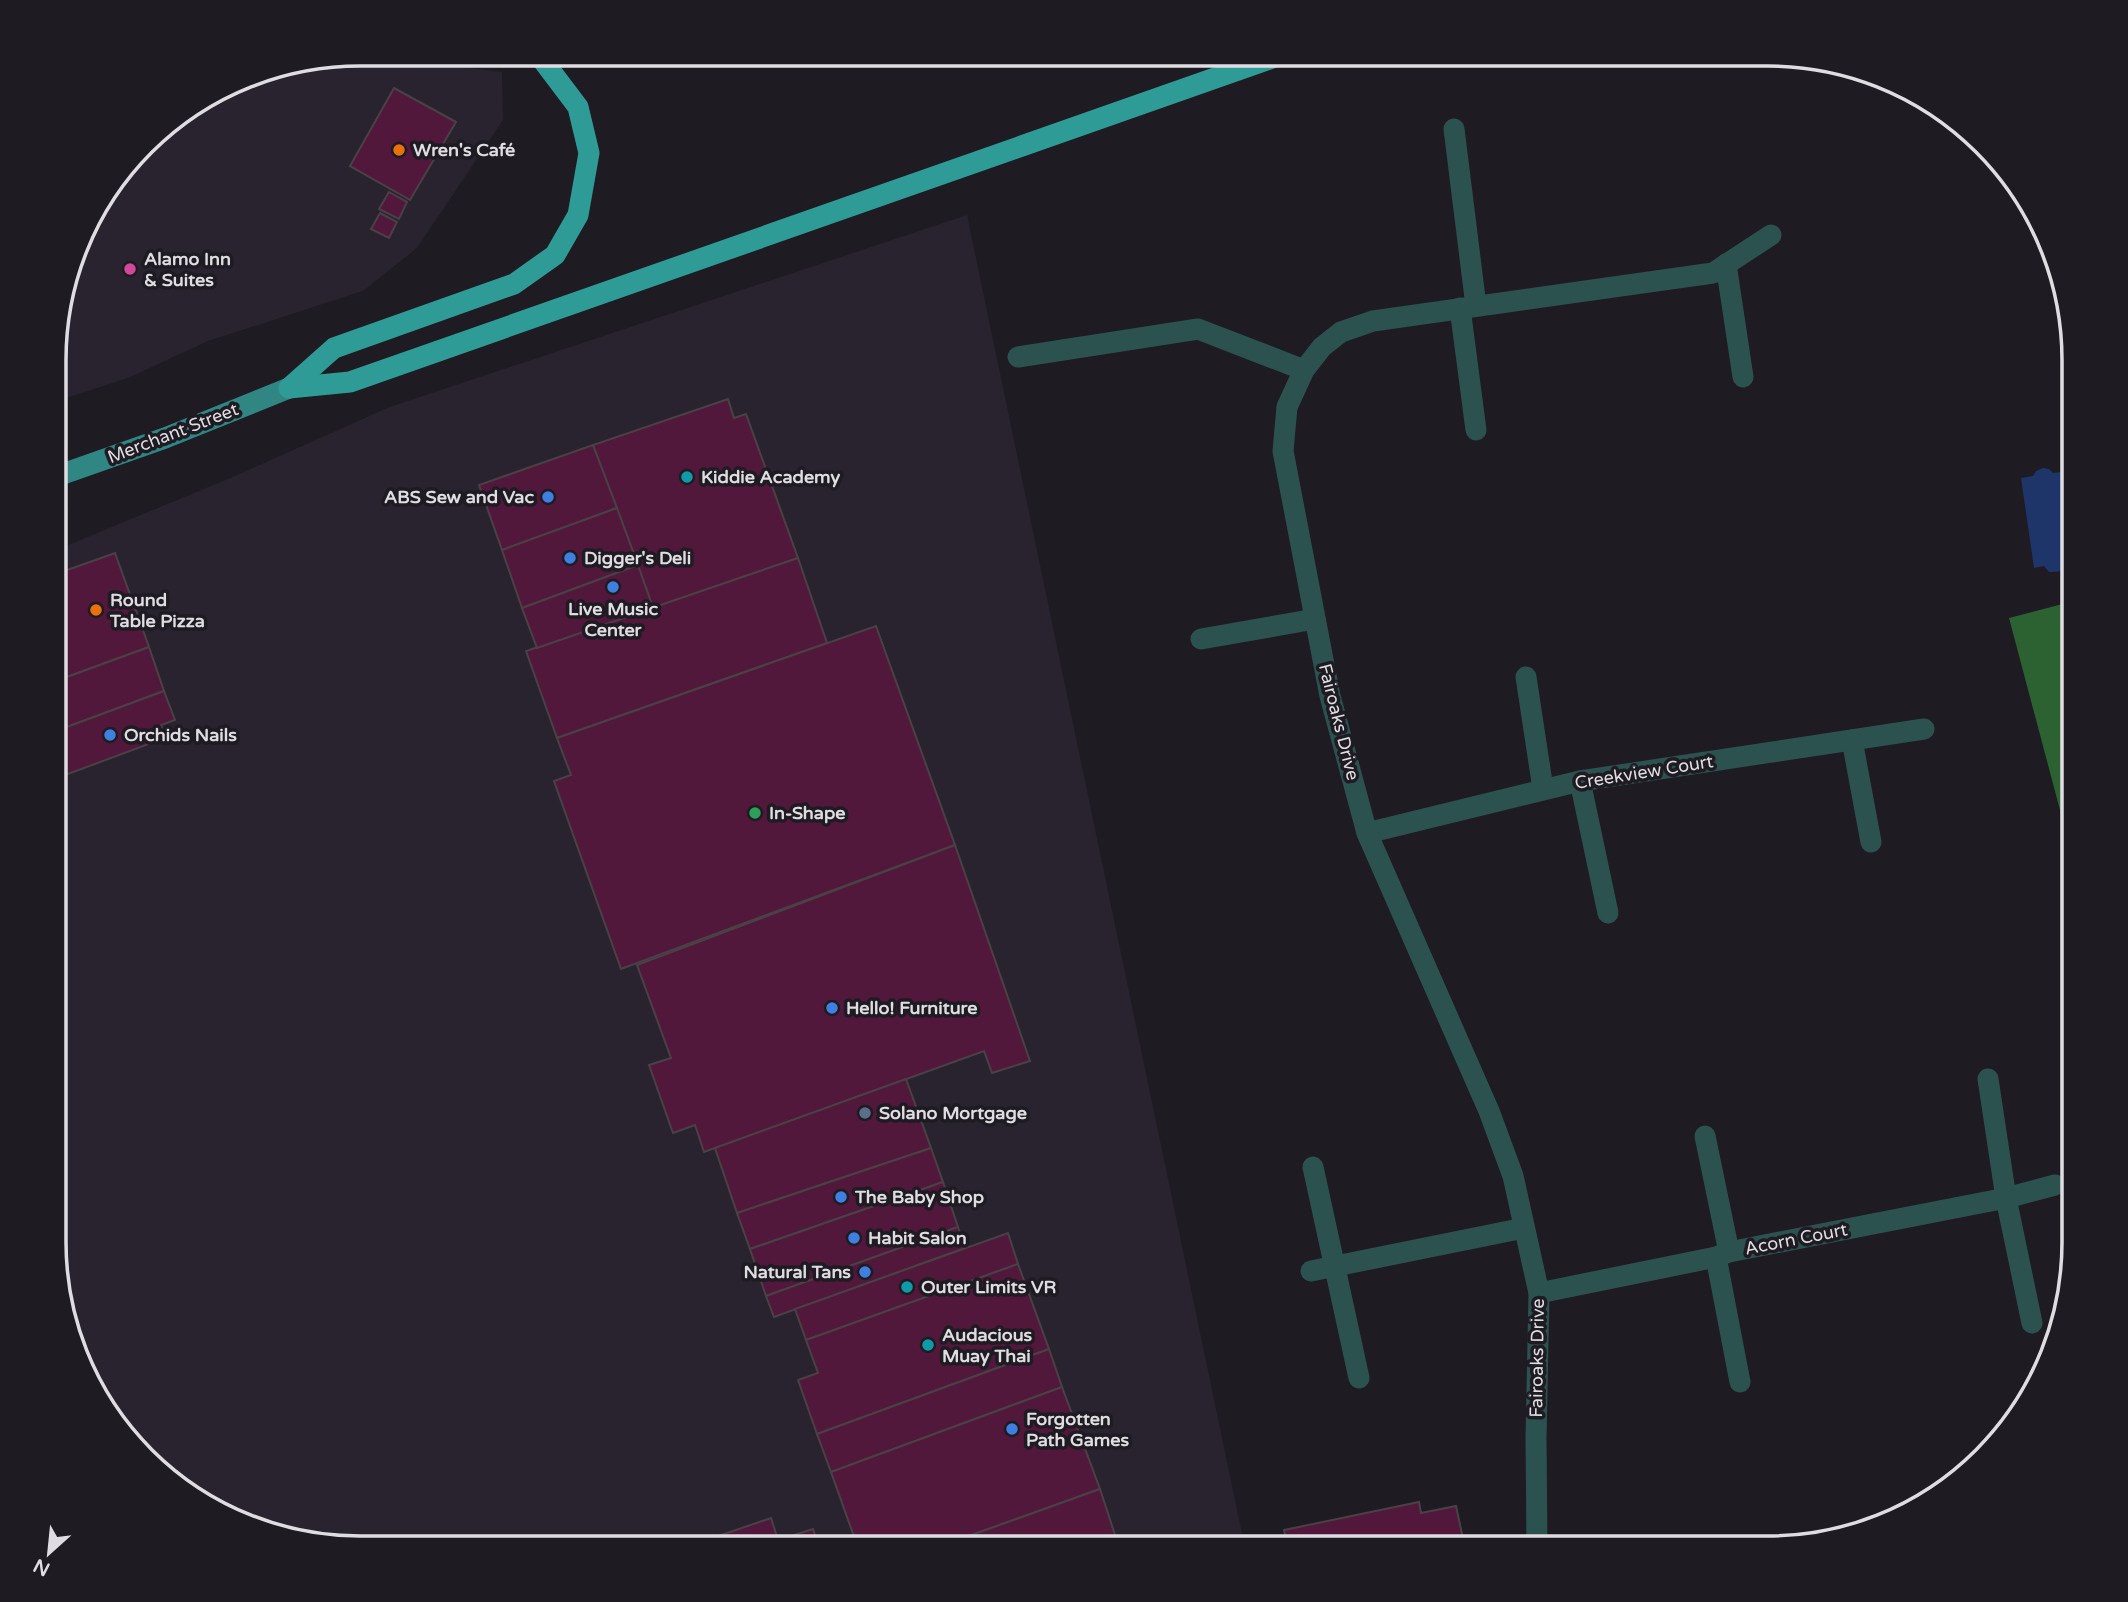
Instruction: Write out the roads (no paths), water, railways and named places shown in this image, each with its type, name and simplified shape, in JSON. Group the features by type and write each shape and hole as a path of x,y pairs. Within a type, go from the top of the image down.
{"highway":[{"path":"289,388 334,348 513,284 555,255 578,215 589,153 578,107 547,66"},
{"path":"289,388 350,382 1248,66"}],"main road":[{"name":"Merchant Street","path":"66,473 165,438 289,388"}],"street":[{"path":"1454,129 1476,430"},
{"name":"Fairoaks Drive","path":"1538,1536 1536,1438 1539,1293 1513,1176 1489,1111 1367,833 1330,696 1283,451 1287,407 1304,370 1322,347 1341,332 1373,321 1713,273 1771,235"},
{"path":"1726,264 1743,377"},
{"path":"1018,357 1198,329 1304,370"},
{"path":"1201,639 1315,619"},
{"path":"1526,677 1544,789"},
{"name":"Creekview Court","path":"1367,833 1580,781 1924,729"},
{"path":"1852,740 1871,842"},
{"path":"1580,781 1608,913"},
{"path":"1988,1079 2006,1198 2032,1323"},
{"path":"1705,1136 1740,1382"},
{"path":"1313,1167 1359,1378"},
{"name":"Acorn Court","path":"1539,1293 2006,1198 2054,1185"},
{"path":"1311,1271 1524,1228"}],"water":[{"path":"2043,468 2053,473 2062,472 2062,569 2056,572 2049,572 2044,566 2034,568 2021,478 2033,476"}],"place":[{"name":"Wren's Café","path":"399,150"},
{"name":"Alamo Inn & Suites","path":"130,269"},
{"name":"Kiddie Academy","path":"687,477"},
{"name":"ABS Sew and Vac","path":"548,497"},
{"name":"Digger's Deli","path":"570,558"},
{"name":"Live Music Center","path":"613,587"},
{"name":"Round Table Pizza","path":"96,610"},
{"name":"Orchids Nails","path":"110,735"},
{"name":"In-Shape","path":"755,813"},
{"name":"Hello! Furniture","path":"832,1008"},
{"name":"Solano Mortgage","path":"865,1113"},
{"name":"The Baby Shop","path":"841,1197"},
{"name":"Habit Salon","path":"854,1238"},
{"name":"Natural Tans","path":"865,1272"},
{"name":"Outer Limits VR","path":"907,1287"},
{"name":"Audacious Muay Thai","path":"928,1345"},
{"name":"Forgotten Path Games","path":"1012,1429"}]}
